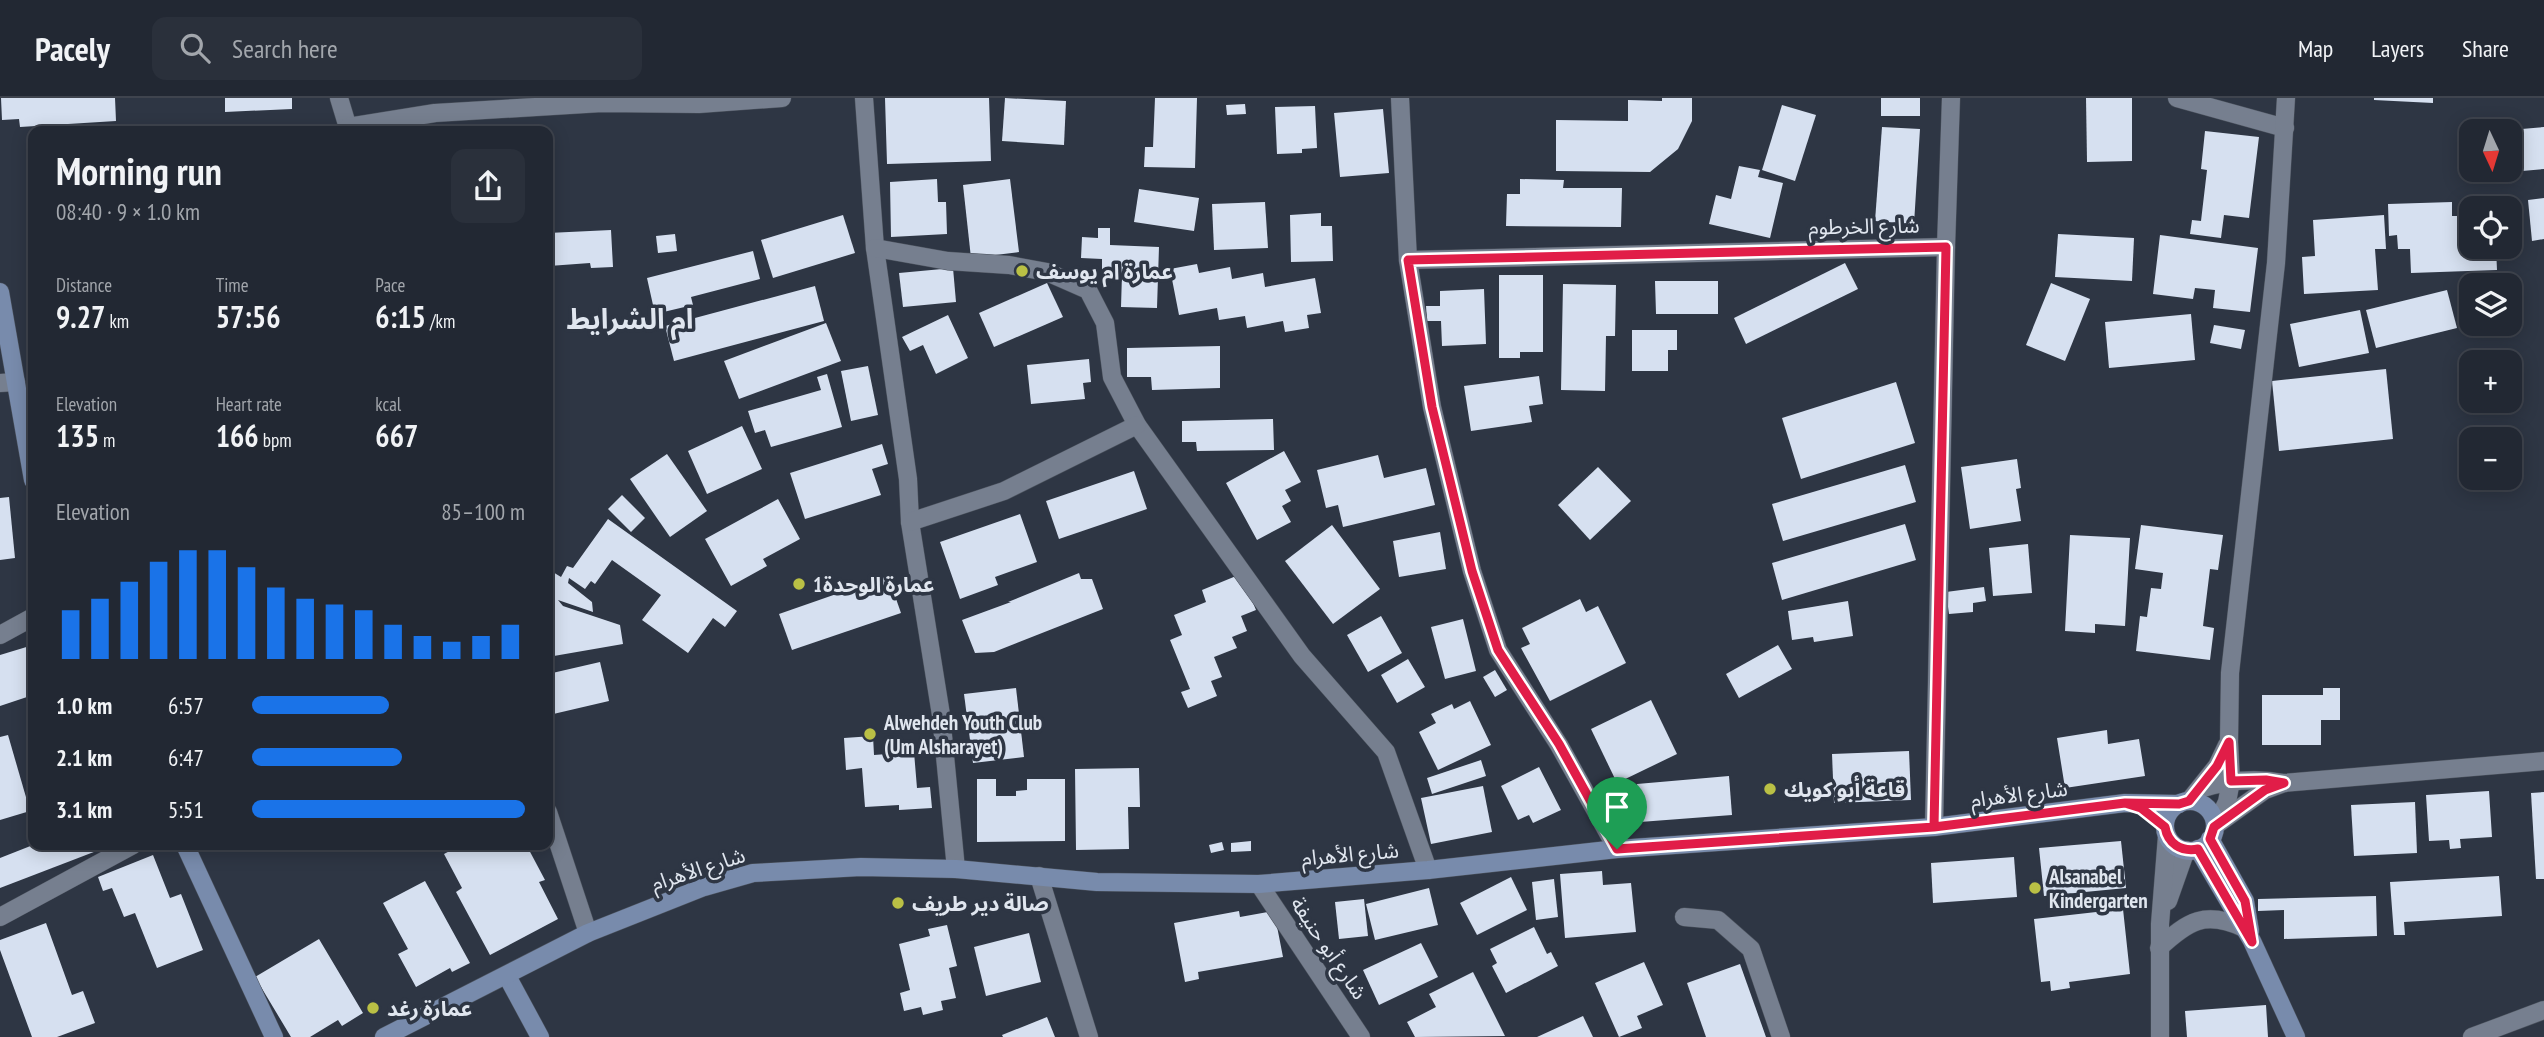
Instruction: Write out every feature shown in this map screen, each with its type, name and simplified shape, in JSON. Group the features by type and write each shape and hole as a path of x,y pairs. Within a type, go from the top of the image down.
{"street":[{"path":"339,98 347,126"},
{"path":"364,126 435,113 602,103 699,104 782,98"},
{"path":"864,98 875,248 908,479 910,522 941,715 956,870"},
{"path":"1400,98 1408,260 1432,407 1472,571 1498,650 1559,744 1617,849"},
{"path":"1946,247 1951,98"},
{"path":"2177,98 2285,128"},
{"path":"2160,924 2202,841 2227,802 2231,781 2230,673 2276,262 2286,98"},
{"name":"شارع الخرطوم","path":"1408,260 1946,247 1934,827"},
{"path":"875,248 948,261 1009,265 1047,272 1088,290 1105,323 1112,377 1137,425 1302,656 1386,752 1428,870"},
{"path":"0,292 8,382 28,460"},
{"path":"910,522 1004,491 1137,425"},
{"path":"0,635 28,620"},
{"path":"2160,1037 2159,948 2169,813 2189,798 2217,766 2229,742"},
{"path":"2189,798 2231,781 2266,780 2284,783 2544,761"},
{"path":"2125,803 2141,808 2166,831 2179,848 2202,841 2265,790 2284,783"},
{"path":"2189,798 2210,811 2202,841"},
{"name":"شارع الأهرام","path":"384,1037 587,933 704,887 754,873 861,867 956,870 1097,882 1259,884 1428,870 1617,849 1934,827 2125,803 2189,798"},
{"path":"553,828 587,933"},
{"path":"2202,841 2245,901 2248,935 2296,1037"},
{"path":"0,917 124,850"},
{"path":"187,850 274,1037"},
{"path":"1040,876 1089,1037"},
{"name":"شارع أبو حنيفة","path":"1259,884 1361,1037"},
{"path":"1684,918 1718,920 1751,949 1782,1037"},
{"path":"2159,948 2193,921 2219,919 2248,935"},
{"path":"507,976 540,1037"},
{"path":"2472,1037 2544,1010"}],"building":[{"path":"1,98 115,98 116,121 20,127 19,119 2,120"},
{"path":"225,98 292,98 292,109 225,112"},
{"path":"885,98 989,98 991,161 887,164"},
{"path":"1005,98 1066,101 1064,145 1002,141"},
{"path":"1155,98 1197,98 1195,168 1144,167 1145,147 1153,147"},
{"path":"1662,98 1692,98 1692,121 1678,149 1650,172 1556,171 1556,120 1628,121 1628,100 1662,101"},
{"path":"1881,98 1920,98 1920,116 1881,116"},
{"path":"2086,98 2132,98 2132,161 2087,162"},
{"path":"2433,98 2433,103 2374,100"},
{"path":"1245,104 1246,114 1227,115 1226,105"},
{"path":"1782,105 1816,115 1795,181 1762,170"},
{"path":"1315,106 1317,148 1302,149 1302,153 1277,154 1275,107"},
{"path":"1383,109 1389,173 1340,177 1334,113"},
{"path":"1882,127 1920,129 1914,224 1875,221"},
{"path":"2544,127 2544,169 2522,171 2522,129"},
{"path":"2205,131 2259,137 2249,218 2224,215 2221,238 2190,234 2192,220 2201,221 2207,170 2201,169"},
{"path":"1739,166 1760,170 1758,177 1783,183 1770,238 1709,224 1716,195 1731,199"},
{"path":"937,179 938,202 946,202 947,234 891,237 890,182"},
{"path":"1010,179 1019,252 971,258 963,185"},
{"path":"1520,179 1564,180 1563,188 1622,188 1621,227 1506,226 1507,194 1520,194"},
{"path":"1139,189 1199,198 1194,231 1134,222"},
{"path":"2544,198 2544,239 2532,241 2528,200"},
{"path":"1265,202 1268,248 1214,250 1212,204"},
{"path":"2452,202 2452,216 2459,216 2459,259 2497,259 2497,270 2411,273 2410,249 2398,249 2397,235 2389,236 2388,204"},
{"path":"1321,213 1321,226 1332,226 1333,261 1291,262 1290,215"},
{"path":"843,215 855,253 773,278 761,240"},
{"path":"2384,215 2386,249 2375,249 2378,290 2304,294 2302,257 2315,256 2313,220"},
{"path":"1098,228 1110,228 1110,245 1159,247 1157,308 1121,307 1122,274 1102,273 1102,259 1081,258 1082,237 1098,238"},
{"path":"611,230 613,267 591,268 590,263 553,266 553,233"},
{"path":"675,234 677,251 658,253 656,236"},
{"path":"2058,234 2134,238 2132,281 2055,277"},
{"path":"2160,235 2258,248 2250,312 2213,308 2215,290 2195,288 2193,299 2153,294"},
{"path":"753,251 760,279 691,297 693,305 655,314 647,278"},
{"path":"1845,263 1858,289 1746,344 1734,318"},
{"path":"1197,264 1199,273 1230,267 1232,279 1263,273 1265,287 1315,278 1321,313 1307,315 1309,328 1285,332 1283,321 1247,328 1245,316 1219,320 1217,308 1179,315 1170,269"},
{"path":"953,268 956,302 903,307 899,273"},
{"path":"1499,275 1543,275 1543,352 1520,352 1520,358 1499,358"},
{"path":"1655,281 1718,281 1718,314 1656,314"},
{"path":"1047,283 1063,317 994,347 979,313"},
{"path":"2051,283 2090,299 2065,361 2026,345"},
{"path":"1563,284 1616,285 1615,336 1606,336 1605,391 1561,390"},
{"path":"815,286 824,321 674,361 665,326"},
{"path":"1484,289 1486,344 1442,346 1441,321 1427,321 1426,306 1440,306 1440,291"},
{"path":"2447,290 2457,328 2376,348 2366,310"},
{"path":"2360,310 2369,353 2299,367 2290,324"},
{"path":"2191,314 2195,360 2109,368 2105,322"},
{"path":"948,315 968,358 936,374 923,345 910,351 902,337"},
{"path":"826,323 841,361 739,399 724,361"},
{"path":"2214,325 2245,330 2241,349 2210,343"},
{"path":"1632,330 1677,330 1677,350 1668,350 1668,371 1632,371"},
{"path":"1220,346 1220,388 1152,390 1151,377 1127,377 1127,348"},
{"path":"1089,359 1091,382 1083,383 1085,399 1031,404 1027,365"},
{"path":"868,366 878,415 851,421 841,371"},
{"path":"2386,369 2393,439 2279,451 2272,381"},
{"path":"827,374 842,427 771,447 765,430 755,433 748,411 821,390 817,377"},
{"path":"1539,376 1543,404 1529,406 1532,422 1471,431 1464,386"},
{"path":"1896,382 1915,443 1801,479 1782,418"},
{"path":"1273,419 1274,450 1197,451 1196,442 1182,442 1182,421"},
{"path":"742,426 762,469 707,494 688,451"},
{"path":"882,444 888,464 872,469 881,495 805,519 790,473"},
{"path":"1284,451 1301,482 1285,490 1291,501 1282,506 1291,522 1257,540 1226,483"},
{"path":"667,454 707,511 670,537 630,479"},
{"path":"1378,455 1384,478 1426,468 1435,505 1343,527 1338,505 1326,508 1317,470"},
{"path":"2017,459 2021,488 2016,489 2021,521 1970,529 1961,467"},
{"path":"1905,465 1916,502 1783,541 1772,504"},
{"path":"1598,467 1631,501 1590,540 1558,505"},
{"path":"1134,471 1147,509 1059,539 1046,501"},
{"path":"622,495 645,518 631,532 608,509"},
{"path":"9,497 15,558 0,560 0,498"},
{"path":"778,499 800,539 763,559 767,566 731,586 705,539"},
{"path":"1020,514 1037,562 995,577 998,585 960,599 940,542"},
{"path":"608,519 737,611 725,627 713,618 688,653 642,620 661,595 612,560 595,584 591,581 585,589 569,578 568,583 592,602 593,612 558,600 563,606 620,625 623,644 553,656 553,572 561,577 567,566 573,568"},
{"path":"1905,524 1916,560 1782,600 1772,563"},
{"path":"1332,525 1380,589 1333,624 1285,561"},
{"path":"2141,525 2223,535 2218,570 2210,569 2203,626 2214,628 2210,660 2136,651 2140,616 2147,617 2151,588 2161,589 2163,573 2135,569"},
{"path":"1440,532 1446,569 1399,577 1393,541"},
{"path":"2070,535 2130,538 2125,626 2095,624 2095,633 2065,631"},
{"path":"2028,544 2032,593 1993,596 1989,548"},
{"path":"1079,573 1081,579 1092,579 1103,609 994,652 975,653 962,620"},
{"path":"1241,574 1256,610 1241,616 1247,631 1232,637 1237,648 1214,657 1222,677 1211,681 1217,696 1188,708 1181,692 1190,689 1170,640 1182,635 1174,615 1206,602 1202,590"},
{"path":"888,576 901,613 792,650 779,614"},
{"path":"1984,587 1986,601 1973,603 1973,612 1949,614 1946,592"},
{"path":"1580,599 1586,612 1598,606 1626,663 1550,701 1521,648 1530,644 1522,628"},
{"path":"1848,601 1853,636 1814,642 1813,637 1792,640 1788,611"},
{"path":"1381,616 1402,653 1368,672 1347,635"},
{"path":"1463,619 1476,671 1445,679 1431,627"},
{"path":"1778,645 1792,669 1739,698 1726,674"},
{"path":"28,647 28,697 0,706 0,655"},
{"path":"1408,659 1425,687 1397,703 1381,675"},
{"path":"600,662 609,701 553,714 553,673"},
{"path":"1495,670 1507,690 1495,697 1483,677"},
{"path":"1016,688 1024,757 973,763 964,694"},
{"path":"2323,688 2340,688 2340,720 2321,720 2321,745 2262,745 2262,695 2323,695"},
{"path":"1651,700 1677,754 1617,783 1591,729"},
{"path":"1470,701 1491,745 1438,770 1419,732 1436,723 1431,714 1452,704 1454,709"},
{"path":"2107,730 2108,744 2139,739 2145,776 2065,788 2057,738"},
{"path":"8,735 28,812 0,820 0,737"},
{"path":"873,736 874,755 914,752 917,788 930,787 932,808 899,810 899,805 865,807 862,768 846,770 844,738"},
{"path":"1909,751 1911,800 1834,803 1832,754"},
{"path":"1481,760 1486,776 1432,794 1427,778"},
{"path":"1539,767 1561,810 1533,823 1529,815 1518,820 1501,786"},
{"path":"1139,768 1140,807 1128,807 1129,849 1076,850 1075,769"},
{"path":"1729,776 1732,815 1640,822 1637,784"},
{"path":"977,779 996,779 996,796 1016,796 1016,791 1027,790 1027,779 1065,779 1065,841 977,842"},
{"path":"1483,786 1492,832 1431,844 1421,798"},
{"path":"2489,791 2492,837 2460,839 2461,848 2450,849 2449,840 2429,841 2426,795"},
{"path":"2544,792 2544,879 2536,879 2531,793"},
{"path":"2415,802 2417,853 2354,856 2351,805"},
{"path":"1251,841 1251,851 1231,852 1231,843"},
{"path":"2121,841 2126,888 2044,896 2039,848"},
{"path":"1222,842 1224,850 1211,853 1209,845"},
{"path":"28,847 28,850 99,850 0,888 0,858"},
{"path":"452,850 529,850 545,880 539,882 558,919 490,955 456,892 462,888 444,854"},
{"path":"153,855 170,898 181,894 203,950 157,968 135,913 124,917 112,888 103,891 98,877"},
{"path":"2014,857 2017,897 1933,903 1931,863"},
{"path":"1602,871 1603,885 1631,883 1636,932 1565,938 1560,874"},
{"path":"2499,876 2502,916 2404,922 2405,935 2394,935 2390,882"},
{"path":"1511,877 1527,910 1477,935 1460,903"},
{"path":"1554,879 1558,917 1536,920 1532,882"},
{"path":"425,881 470,963 452,972 450,968 416,987 398,954 408,949 383,903"},
{"path":"1429,888 1438,925 1375,940 1366,904"},
{"path":"2376,896 2377,936 2284,939 2284,910 2258,911 2258,899"},
{"path":"1364,899 1368,936 1339,939 1335,902"},
{"path":"2123,909 2130,974 2069,982 2070,988 2051,991 2050,981 2041,982 2034,919"},
{"path":"1239,911 1240,917 1274,911 1283,957 1198,972 1199,979 1185,982 1174,923"},
{"path":"46,923 72,995 83,991 95,1023 57,1037 32,1037 0,950 0,940"},
{"path":"947,925 957,966 949,968 956,998 941,1001 943,1010 923,1015 921,1007 904,1011 900,993 910,990 899,944 930,936 928,929"},
{"path":"1534,927 1547,954 1551,952 1558,966 1506,993 1492,966 1497,963 1490,949"},
{"path":"1029,933 1041,982 986,996 974,947"},
{"path":"319,939 363,1013 342,1026 338,1020 310,1037 291,1037 255,977"},
{"path":"1421,943 1438,977 1379,1005 1363,970"},
{"path":"1644,962 1663,1005 1637,1016 1642,1028 1619,1037 1595,983"},
{"path":"1740,964 1766,1037 1706,1037 1687,983"},
{"path":"1473,972 1505,1036 1415,1037 1407,1022 1436,1007 1429,994"},
{"path":"2266,1005 2268,1037 2187,1037 2185,1011"},
{"path":"1583,1016 1593,1037 1537,1037"},
{"path":"1047,1017 1055,1037 1002,1035"}],"place":[{"name":"عمارة ام يوسف","path":"1022,271"},
{"name":"عمارة الوحدة1","path":"799,584"},
{"name":"Alwehdeh Youth Club (Um Alsharayet)","path":"870,734"},
{"name":"قاعة أبو كويك","path":"1770,789"},
{"name":"Alsanabel Kindergarten","path":"2035,888"},
{"name":"صالة دير طريف","path":"898,903"},
{"name":"عمارة رغد","path":"373,1008"}],"district":[{"name":"ام الشرايط","path":"630,318"}],"route":[{"path":"1617,849 1559,744 1498,650 1472,571 1432,407 1408,260 1946,247 1934,827 2030,815 2125,803 2179,804 2189,801 2203,785 2217,766 2229,742 2231,781 2266,780 2284,783 2265,790 2214,827 2210,839 2245,901 2252,942 2198,849 2179,848 2167,836 2165,827 2141,808 2125,803 1934,827 1617,849"}]}
